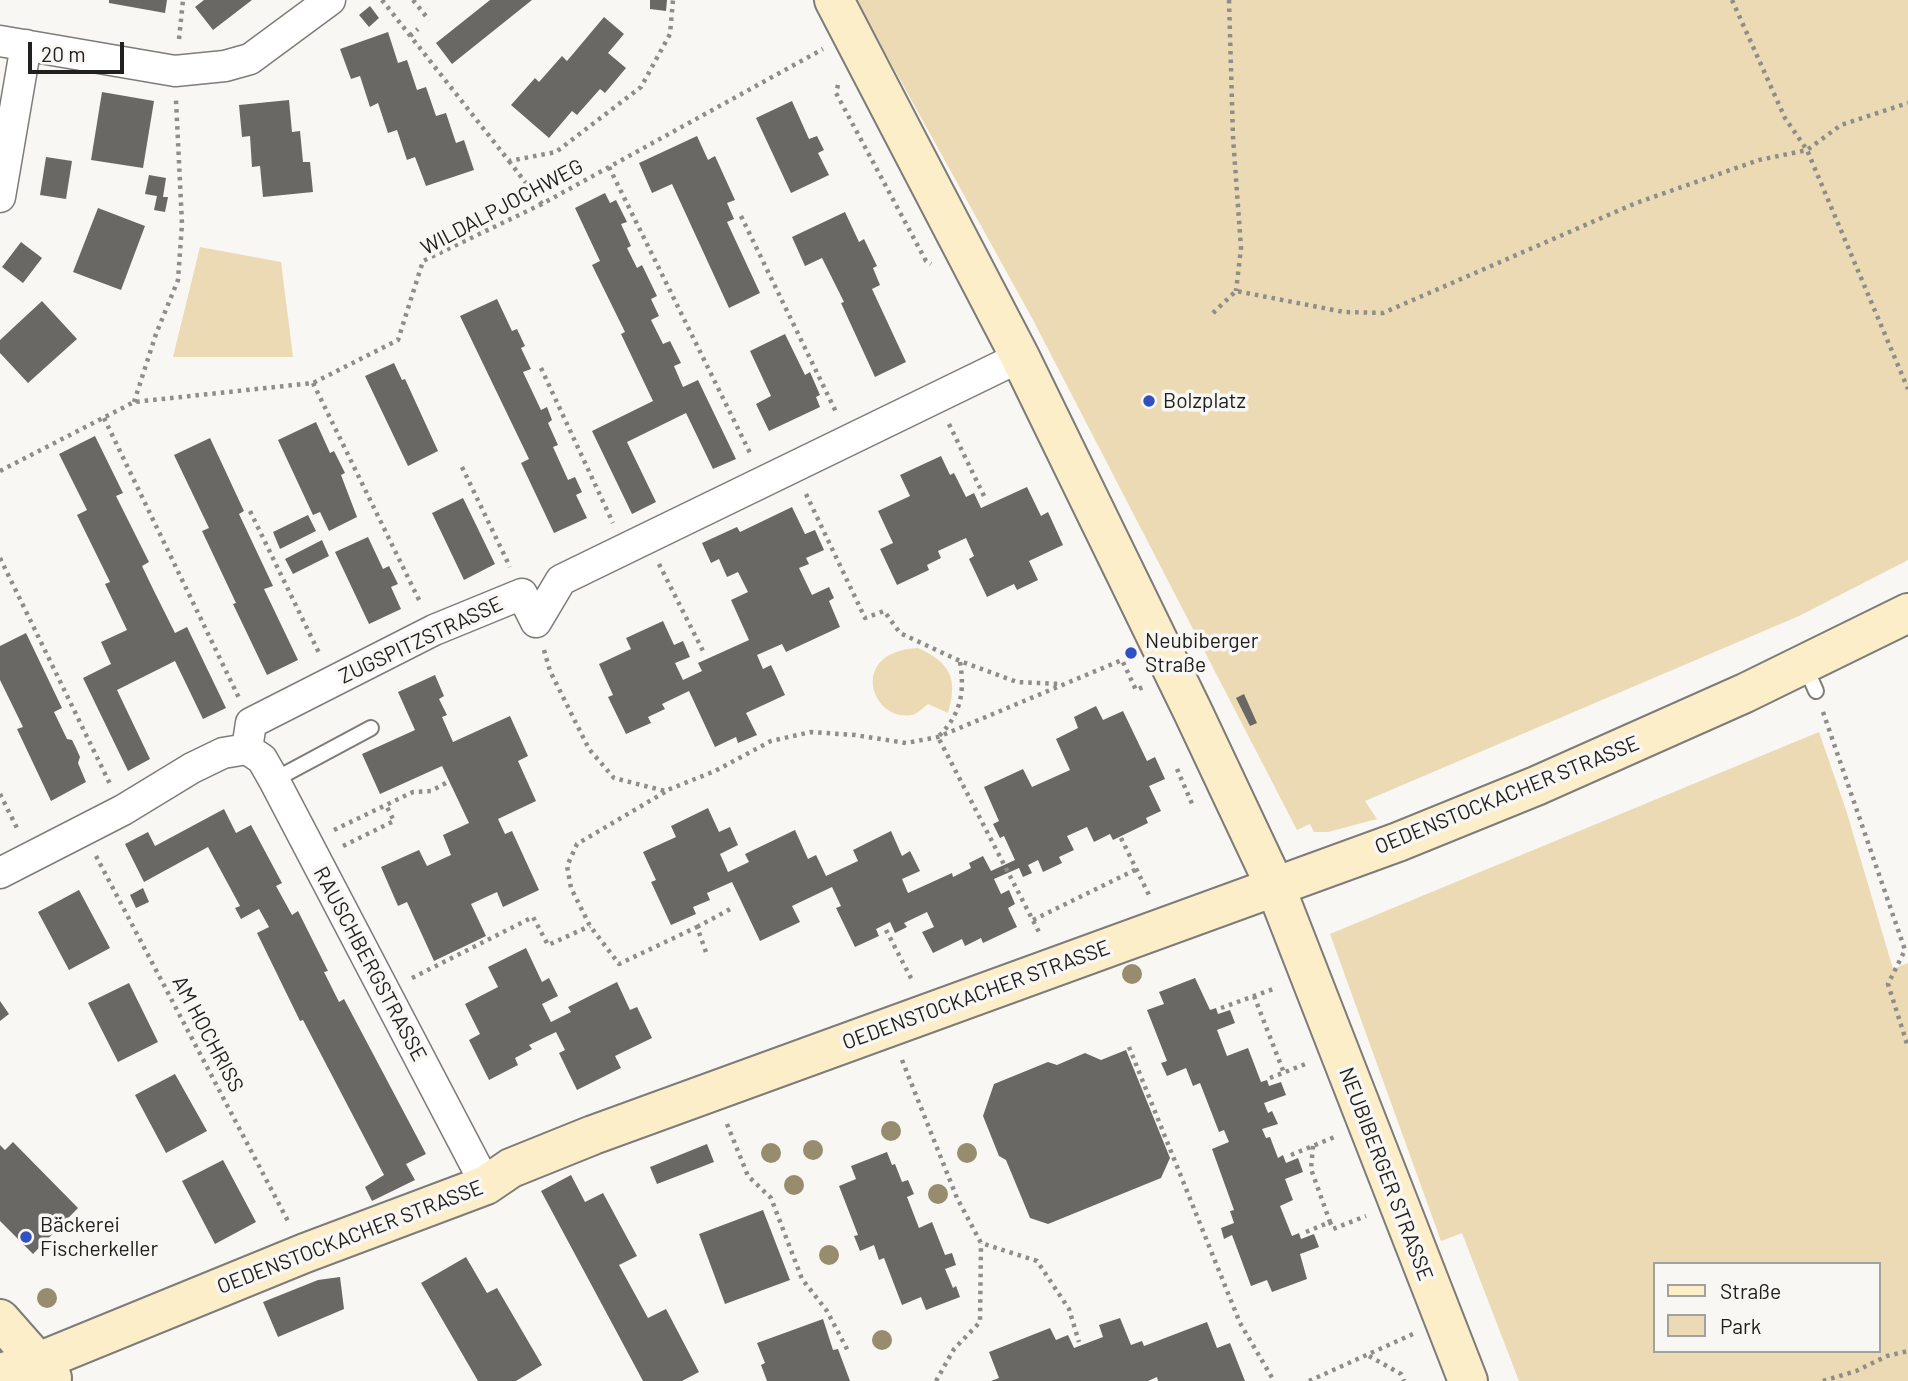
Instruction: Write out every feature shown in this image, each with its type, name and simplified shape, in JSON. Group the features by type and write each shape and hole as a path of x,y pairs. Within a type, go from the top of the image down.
{"street":[{"path":"0,197 13,43 175,71 225,66 250,59 331,0"},
{"name":"NEUBIBERGER STRASSE","path":"845,18 1020,357 1275,886 1468,1381"},
{"path":"522,594 561,580 1020,357"},
{"name":"ZUGSPITZSTRASSE","path":"536,622 561,580"},
{"name":"ZUGSPITZSTRASSE","path":"0,873 123,810 249,736 332,681 434,631 522,594 536,622"},
{"name":"OEDENSTOCKACHER STRASSE","path":"0,1373 47,1371 305,1253 485,1185 512,1168 713,1091 1398,842 1536,786 1745,694 1810,678 1908,613"},
{"name":"RAUSCHBERGSTRASSE","path":"249,736 485,1185"},
{"path":"0,1319 47,1371"}],"lane":[{"path":"274,780 371,728"}],"path":[{"path":"134,402 156,334 178,280 182,224 175,71 183,0"},
{"path":"382,0 542,204"},
{"path":"413,0 429,20"},
{"path":"509,161 556,152 641,87 670,34 673,0"},
{"path":"1213,313 1236,291 1241,248 1233,137 1229,0"},
{"path":"1732,0 1785,118 1807,149 1908,389"},
{"name":"WILDALPJOCHWEG","path":"0,471 134,402 313,383 398,340 423,261 542,204 609,167 845,18"},
{"path":"410,36 418,29"},
{"path":"1236,291 1344,312 1382,313 1636,203 1759,160 1807,149 1841,125 1908,103"},
{"path":"609,167 764,482"},
{"path":"741,216 850,441"},
{"path":"541,368 636,543 704,653"},
{"path":"313,383 434,631"},
{"path":"936,398 985,498"},
{"path":"104,418 249,736"},
{"path":"463,467 522,594"},
{"path":"810,502 865,618 884,611 900,633 960,661 1017,682 1061,684"},
{"path":"250,511 332,681"},
{"path":"0,558 123,810"},
{"path":"536,622 550,671 589,749 614,778 665,791"},
{"path":"734,907 619,964 590,926 571,888 567,866 577,844 665,791 715,771 771,741 811,733 855,735 906,743 939,737 1122,660 1136,690"},
{"path":"939,737 953,723 959,707 963,681 960,661"},
{"path":"1810,678 1905,950 1888,984 1908,1048"},
{"path":"939,737 1056,965"},
{"path":"333,830 413,792 431,791 446,783"},
{"path":"0,794 32,857"},
{"path":"343,846 394,821 386,805"},
{"name":"AM HOCHRISS","path":"82,831 305,1253"},
{"path":"1121,838 1165,926"},
{"path":"1033,920 1137,869"},
{"path":"412,978 533,917 548,945 590,926"},
{"path":"697,927 707,955"},
{"path":"886,930 929,1012"},
{"path":"1221,1007 1284,985"},
{"path":"1254,996 1283,1073"},
{"path":"888,1027 957,1198 981,1243 980,1322 954,1349 936,1381"},
{"path":"1129,1047 1240,1323 1274,1381"},
{"path":"713,1091 748,1176 771,1198 802,1279 827,1311 848,1351"},
{"path":"1291,1155 1367,1124"},
{"path":"1312,1146 1311,1169 1333,1229 1398,1204"},
{"path":"1306,1232 1331,1222"},
{"path":"981,1243 1037,1261 1069,1309 1079,1342"},
{"path":"1309,1381 1444,1320"},
{"path":"1823,1381 1856,1371 1887,1356 1908,1351"},
{"path":"1368,1356 1401,1374 1404,1381"}],"green space":[{"path":"856,0 1908,0 1908,560 1799,616 1365,801 1377,819 1328,832 1314,832 1310,824 1297,830 1032,318"},
{"path":"200,247 281,262 293,357 173,357"},
{"path":"918,648 938,660 949,673 952,691 948,713 928,704 915,714 900,715 888,710 878,700 873,687 874,674 881,662 895,653"},
{"path":"1819,732 1847,813 1893,969 1908,963 1908,1381 1519,1381 1462,1233 1441,1241 1330,934"}],"building":[{"path":"109,0 167,0 165,13 109,3"},
{"path":"204,0 252,0 213,30 195,7"},
{"path":"490,0 532,0 452,64 436,43"},
{"path":"650,0 667,0 666,11 650,9"},
{"path":"370,6 379,18 369,27 359,15"},
{"path":"604,17 624,34 608,53 626,68 605,93 600,89 577,115 572,111 549,138 511,105 535,78 539,82 562,56 567,61"},
{"path":"388,32 398,63 407,60 417,90 426,87 436,116 446,113 456,143 464,140 474,170 426,186 415,157 407,160 397,130 388,133 378,103 370,107 360,76 351,79 340,49"},
{"path":"102,92 154,101 143,168 91,160"},
{"path":"289,100 292,132 300,131 303,162 310,162 313,192 263,197 260,166 252,167 250,136 242,137 239,105"},
{"path":"792,101 809,139 817,136 824,150 818,153 829,175 791,193 756,118"},
{"path":"697,136 708,160 715,156 735,200 727,203 734,219 727,222 760,293 729,308 672,184 652,193 639,163"},
{"path":"46,157 72,161 66,199 40,195"},
{"path":"149,175 166,178 163,197 168,197 165,212 154,210 157,196 145,194"},
{"path":"605,193 610,203 616,200 627,222 621,224 631,246 627,248 637,268 642,265 657,296 651,299 659,316 651,320 663,344 670,341 681,363 674,366 683,387 698,380 736,459 713,469 686,413 627,442 656,502 632,514 592,431 653,401 621,334 625,332 592,265 600,261 575,208"},
{"path":"98,208 145,226 121,290 73,272"},
{"path":"845,212 859,242 864,239 877,266 873,268 880,285 872,289 906,362 875,377 841,303 844,302 822,258 805,266 792,237"},
{"path":"21,242 42,258 23,283 2,267"},
{"path":"497,299 512,331 517,329 525,346 521,348 531,369 523,372 541,410 547,407 552,420 548,423 558,445 553,447 568,480 575,477 582,492 576,495 587,518 554,533 521,463 529,459 460,316"},
{"path":"42,301 77,339 28,383 0,353 0,340"},
{"path":"785,334 805,375 810,372 820,395 816,397 820,407 769,431 756,404 771,396 750,351"},
{"path":"394,363 402,380 405,379 438,451 408,466 365,376"},
{"path":"316,422 330,453 334,451 345,473 341,475 357,517 329,531 320,512 313,515 278,440"},
{"path":"95,436 123,493 116,496 149,562 142,566 153,589 175,633 187,627 226,708 203,719 175,661 117,690 150,759 128,771 83,678 111,664 101,642 127,630 105,584 110,582 77,515 87,510 59,454"},
{"path":"210,438 244,511 239,514 273,586 264,589 298,660 267,675 202,531 209,528 174,455"},
{"path":"941,456 950,475 954,473 966,497 974,493 981,508 1027,487 1041,516 1048,512 1063,545 1029,561 1038,580 1017,590 1014,584 987,597 969,559 974,556 966,538 938,551 941,558 927,565 929,570 897,585 880,549 893,543 878,511 910,496 900,475"},
{"path":"463,498 495,564 464,580 432,513"},
{"path":"792,507 805,534 815,530 824,550 806,558 809,564 799,568 812,595 829,587 834,598 829,601 840,627 786,652 782,644 757,655 763,669 771,665 785,695 746,713 757,735 738,743 736,737 715,747 689,691 662,704 665,709 648,717 651,723 626,734 608,697 613,695 599,664 631,649 626,638 663,621 674,645 683,641 690,657 675,663 683,680 702,671 698,663 749,640 731,600 748,592 738,572 727,577 719,559 711,563 702,543 737,527 740,532"},
{"path":"308,515 316,531 280,549 273,532"},
{"path":"368,537 383,569 389,566 398,584 391,587 401,609 369,624 335,552"},
{"path":"322,540 329,556 293,574 285,559"},
{"path":"26,633 62,708 54,712 67,739 72,740 76,748 80,757 78,763 86,782 51,801 17,729 23,727 0,680 0,646"},
{"path":"435,675 444,696 439,699 447,715 442,717 453,742 510,716 528,756 518,761 536,801 498,819 505,834 512,831 539,890 503,907 497,892 471,904 486,936 434,961 407,902 398,906 381,867 419,850 427,866 451,855 443,835 469,823 442,766 380,794 362,754 415,730 398,692"},
{"path":"1244,694 1257,723 1250,726 1236,698"},
{"path":"1096,706 1103,720 1123,711 1147,761 1155,757 1165,779 1149,786 1161,811 1146,818 1148,823 1113,840 1110,834 1094,842 1087,827 1067,836 1074,850 1059,857 1062,863 1043,872 1038,860 1028,865 1032,873 1023,877 1019,868 994,879 1001,894 1009,890 1015,904 1008,908 1017,927 983,943 981,938 965,946 962,939 933,953 922,932 934,927 927,912 904,923 907,927 895,933 890,922 876,929 879,936 855,947 836,908 841,906 832,887 792,906 800,922 760,941 732,882 707,893 710,900 693,907 696,914 671,925 651,882 656,880 643,852 676,837 671,826 708,808 719,832 730,827 738,845 720,854 728,872 749,862 745,854 795,830 808,859 816,855 826,876 858,861 853,850 891,831 902,856 910,851 920,871 902,879 908,893 952,873 953,877 971,868 969,863 983,856 991,871 1015,860 1004,836 1000,838 993,824 999,821 984,787 1023,769 1032,787 1070,770 1056,739 1078,728 1074,717"},
{"path":"224,809 236,833 251,825 282,883 276,886 292,915 298,911 328,971 324,972 339,1002 344,999 426,1154 406,1164 415,1180 372,1201 365,1187 384,1175 303,1020 300,1021 257,933 269,927 259,909 241,919 235,908 240,906 208,847 144,882 125,844 148,832 155,846"},
{"path":"143,888 149,902 136,908 130,895"},
{"path":"79,890 110,948 69,970 38,912"},
{"path":"526,948 542,982 549,978 558,996 542,1004 551,1022 571,1012 568,1007 617,982 630,1010 637,1007 652,1038 615,1056 621,1068 577,1090 559,1053 565,1050 556,1032 529,1045 532,1049 515,1058 518,1065 489,1080 469,1040 480,1034 465,1004 498,987 488,967"},
{"path":"1195,978 1210,1010 1216,1008 1218,1014 1230,1010 1235,1023 1217,1030 1227,1056 1248,1048 1261,1082 1267,1080 1269,1086 1281,1082 1286,1095 1264,1103 1268,1113 1272,1111 1278,1124 1262,1129 1266,1138 1270,1137 1278,1158 1283,1155 1286,1163 1298,1158 1303,1172 1285,1179 1293,1200 1280,1206 1292,1236 1299,1233 1301,1239 1314,1234 1319,1247 1300,1254 1307,1279 1272,1292 1267,1280 1251,1286 1232,1235 1224,1239 1221,1228 1234,1223 1230,1211 1234,1210 1212,1149 1229,1142 1224,1130 1219,1132 1200,1083 1193,1086 1186,1068 1167,1076 1161,1063 1167,1061 1147,1010 1164,1004 1159,992"},
{"path":"129,983 158,1042 118,1062 88,1003"},
{"path":"0,1001 9,1014 0,1021"},
{"path":"1126,1050 1170,1158 1161,1178 1048,1224 1030,1218 1006,1160 999,1156 983,1116 994,1084 1048,1062 1057,1065 1085,1053 1101,1060"},
{"path":"175,1074 207,1131 166,1153 135,1095"},
{"path":"13,1142 78,1208 33,1254 0,1221 0,1145 5,1150"},
{"path":"707,1144 714,1162 657,1184 650,1167"},
{"path":"887,1152 902,1182 908,1180 914,1194 907,1197 919,1228 932,1222 945,1255 952,1253 956,1265 945,1269 960,1297 926,1310 921,1297 902,1305 884,1258 879,1260 874,1245 860,1251 854,1236 858,1235 839,1186 856,1179 851,1166"},
{"path":"223,1160 256,1222 215,1244 182,1181"},
{"path":"571,1175 585,1202 603,1193 637,1256 619,1265 648,1318 666,1309 699,1372 682,1381 643,1381 541,1191"},
{"path":"763,1210 790,1280 725,1304 699,1234"},
{"path":"466,1257 487,1293 497,1288 542,1365 516,1381 478,1381 421,1283"},
{"path":"340,1277 344,1309 278,1337 263,1302 318,1280"},
{"path":"1120,1318 1131,1345 1142,1341 1144,1346 1207,1322 1217,1348 1230,1343 1245,1381 1158,1381 1157,1377 1148,1381 991,1381 999,1378 989,1352 1050,1328 1056,1340 1068,1335 1074,1348 1103,1337 1099,1325"},
{"path":"823,1319 833,1350 838,1349 850,1381 767,1381 761,1365 765,1363 757,1343"}],"place":[{"name":"Bolzplatz","path":"1149,401"},
{"name":"Neubiberger Straße","path":"1131,653"},
{"name":"Bäckerei Fischerkeller","path":"26,1237"}]}
